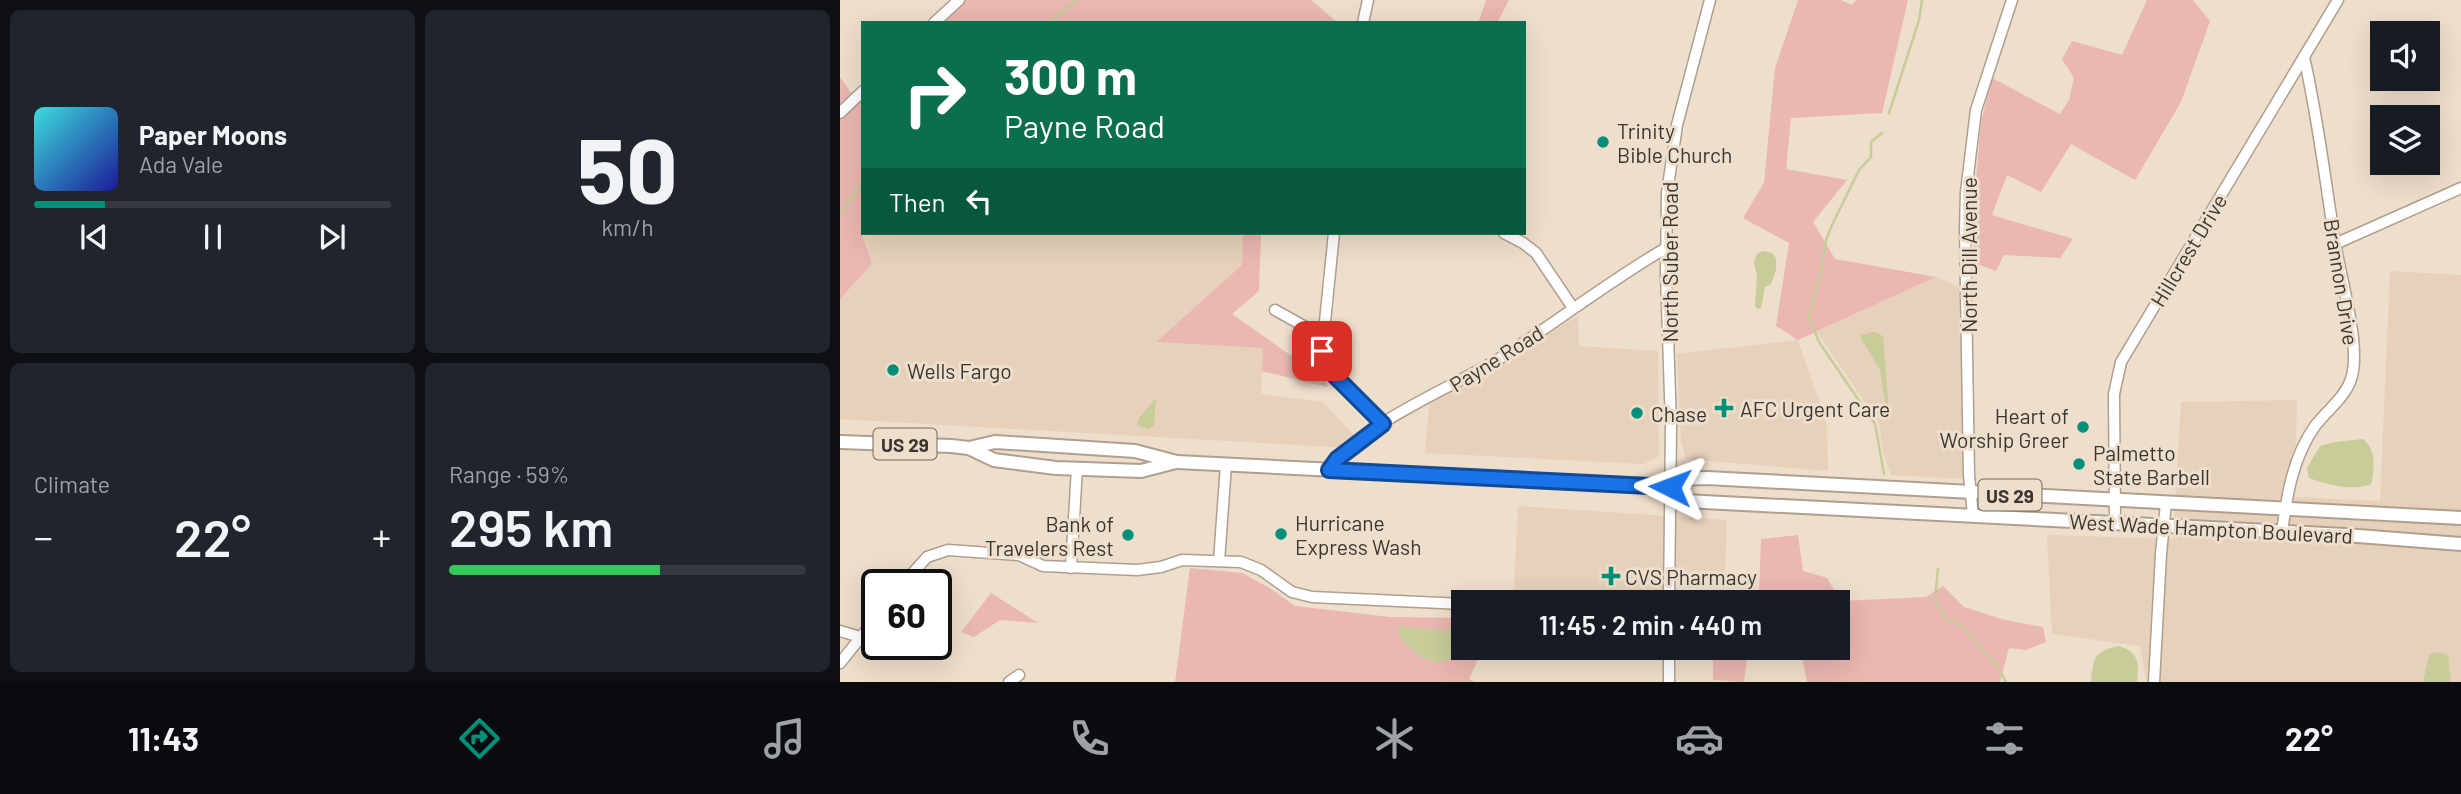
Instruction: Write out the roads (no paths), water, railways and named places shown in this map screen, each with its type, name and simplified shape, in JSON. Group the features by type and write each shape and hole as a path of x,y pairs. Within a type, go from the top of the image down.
{"main road":[{"name":"US 29","path":"840,442 969,448 995,460 1056,468 1141,471 1177,462"},
{"name":"US 29","path":"969,448 995,442 1135,451 1177,462 1670,487"},
{"name":"West Wade Hampton Boulevard","path":"2461,519 1707,478 1678,479 1670,487 1678,498 1685,501 2164,525 2461,544"}],"street":[{"path":"936,21 958,0"},
{"path":"1363,21 1367,0"},
{"name":"North Suber Road","path":"1669,590 1671,426 1667,193 1676,125 1710,0"},
{"name":"North Dill Avenue","path":"1972,515 1969,475 1966,192 1979,95 2012,0"},
{"name":"Hillcrest Drive","path":"2115,523 2113,394 2121,362 2338,0"},
{"name":"Brannon Drive","path":"2282,532 2289,486 2303,444 2344,393 2353,372 2348,307 2304,57"},
{"path":"840,113 861,93"},
{"path":"2335,244 2461,188"},
{"path":"1334,235 1322,351 1326,366 1383,424"},
{"path":"1508,235 1535,253 1573,308"},
{"name":"Payne Road","path":"1329,470 1337,459 1383,424 1499,358 1666,248"},
{"path":"1275,310 1318,334 1324,334"},
{"path":"1219,561 1226,465"},
{"path":"1071,568 1077,468"},
{"path":"2154,682 2166,503"},
{"path":"916,569 927,557 948,550 1019,555 1043,566 1071,568 1137,570 1182,560 1241,562 1261,570 1292,592 1312,597 1451,603"},
{"path":"840,631 860,637 840,663"},
{"path":"1669,660 1669,682"},
{"path":"1009,682 1019,675"}],"waterway":[{"path":"1051,21 1077,0"},
{"path":"1889,113 1919,20 1922,0"},
{"path":"1882,133 1871,142 1871,157 1859,170 1826,240 1820,277 1809,317 1819,342 1875,424 1884,474"},
{"path":"840,214 861,185"},
{"path":"1938,569 1935,599 1944,617 1964,628 1999,669 2006,682"}],"place":[{"name":"Trinity Bible Church","path":"1603,142"},
{"name":"Wells Fargo","path":"893,370"},
{"name":"AFC Urgent Care","path":"1724,408"},
{"name":"Chase","path":"1637,413"},
{"name":"Heart of Worship Greer","path":"2083,427"},
{"name":"Palmetto State Barbell","path":"2079,464"},
{"name":"Hurricane Express Wash","path":"1281,534"},
{"name":"Bank of Travelers Rest","path":"1128,535"},
{"name":"CVS Pharmacy","path":"1611,576"}]}
